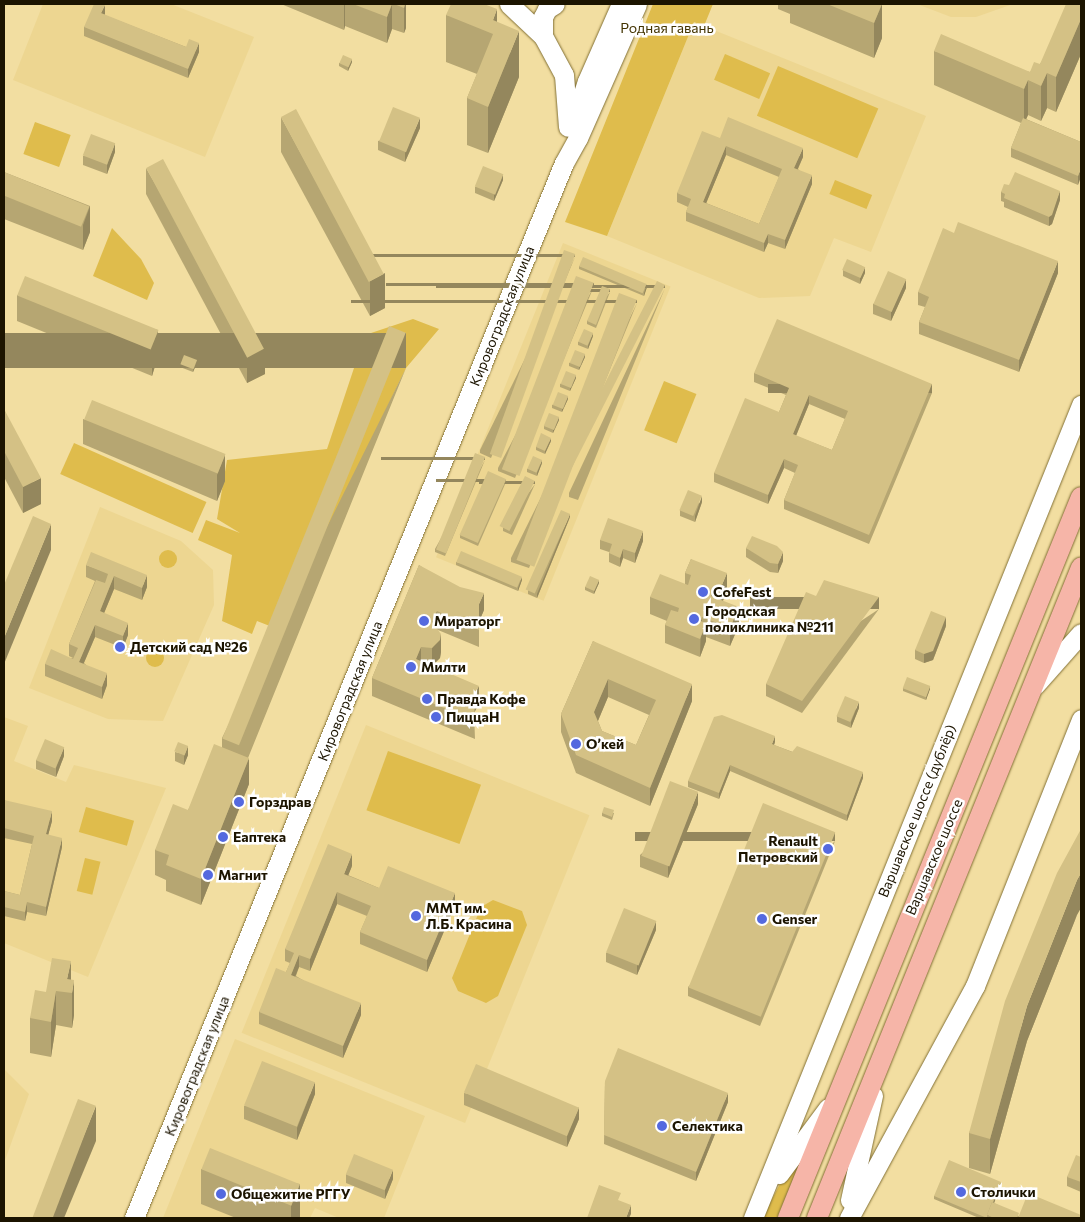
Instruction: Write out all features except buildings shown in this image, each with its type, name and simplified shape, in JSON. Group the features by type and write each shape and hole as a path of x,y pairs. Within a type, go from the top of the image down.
{"main road":[{"path":"518,4 543,36 564,75 567,139"},
{"path":"543,36 543,17 546,9 555,4"},
{"name":"Кировоградская улица","path":"564,164 567,139 594,83 627,28 624,4"},
{"name":"Кировоградская улица","path":"134,1218 564,164 624,4"},
{"path":"564,75 594,83"},
{"name":"Варшавское шоссе (дублёр)","path":"756,1211 1081,405"},
{"name":"Варшавское шоссе","path":"788,1218 1081,497"},
{"name":"Варшавское шоссе","path":"816,1218 880,1068 1081,568"},
{"path":"1033,688 1081,633"},
{"path":"847,1218 975,986 1081,718"},
{"path":"847,1218 880,1068"},
{"path":"756,1211 836,1096"}],"shaded area":[{"path":"43,4 171,4 254,37 205,157 13,80"},
{"path":"917,4 1013,4 976,17 951,17"},
{"path":"694,22 926,116 871,252 834,238 810,296 759,298 607,236"},
{"path":"563,243 671,286 544,601 436,557"},
{"name":"Детский сад №26","path":"100,507 181,541 213,570 214,605 163,721 108,719 29,688"},
{"path":"4,717 28,726 14,761 66,782 74,765 166,788 88,977 4,943"},
{"name":"ММТ им. Л.Б. Красина","path":"366,725 589,815 465,1123 242,1033"},
{"path":"235,1039 425,1116 384,1218 339,1218 315,1208 310,1218 163,1218"},
{"path":"4,1069 29,1094 4,1163"}],"green space":[{"name":"Родная гавань","path":"653,4 713,4 704,26 694,22 607,236 565,222"},
{"path":"725,54 770,73 759,99 714,80"},
{"path":"778,66 878,109 857,158 757,116"},
{"path":"35,122 71,135 59,167 23,154"},
{"path":"835,180 872,195 866,209 829,194"},
{"path":"112,228 141,259 154,283 147,300 93,276"},
{"path":"413,319 439,329 406,368 280,630 257,621 252,634 222,621 232,555 198,540 206,520 240,533 217,519 227,460 327,449 365,335"},
{"path":"664,381 696,394 677,443 644,430"},
{"path":"74,443 206,502 193,533 60,474"},
{"path":"168,550 176,555 177,559 172,567 168,568 160,563 159,559 164,551"},
{"path":"155,649 163,654 164,658 159,666 155,667 147,662 146,658 151,650"},
{"path":"388,751 481,785 459,844 366,810"},
{"path":"86,807 134,821 127,846 79,832"},
{"path":"85,858 101,862 92,895 77,891"},
{"path":"493,900 522,911 527,925 498,996 486,1003 458,991 452,978 481,907"},
{"path":"800,1162 777,1218 762,1218 781,1182"}],"place":[{"name":"CofeFest","path":"703,592"},
{"name":"Городская поликлиника №211","path":"694,619"},
{"name":"Мираторг","path":"424,621"},
{"name":"Детский сад №26","path":"120,647"},
{"name":"Милти","path":"411,667"},
{"name":"Правда Кофе","path":"427,699"},
{"name":"ПиццаН","path":"436,717"},
{"name":"О’кей","path":"576,744"},
{"name":"Горздрав","path":"239,802"},
{"name":"Еаптека","path":"223,837"},
{"name":"Renault Петровский","path":"828,849"},
{"name":"Магнит","path":"208,875"},
{"name":"ММТ им. Л.Б. Красина","path":"416,916"},
{"name":"Genser","path":"762,919"},
{"name":"Селектика","path":"662,1126"},
{"name":"Столички","path":"961,1192"},
{"name":"Общежитие РГГУ","path":"221,1194"}]}
